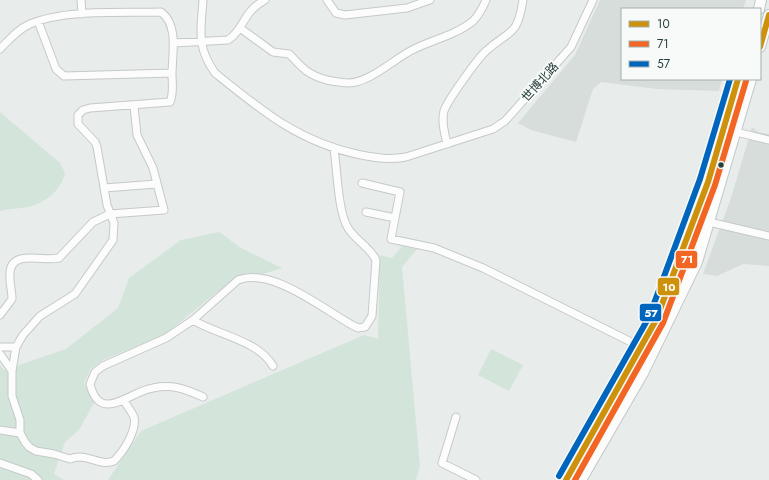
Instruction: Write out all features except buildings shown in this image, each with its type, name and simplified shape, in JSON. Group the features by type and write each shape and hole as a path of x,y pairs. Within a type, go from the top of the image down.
{"main road":[{"path":"761,44 769,16"},
{"path":"566,480 656,320 708,182 738,80"},
{"path":"581,480 643,373 697,262 751,80"}],"street":[{"path":"81,0 82,14"},
{"path":"200,42 203,0"},
{"path":"174,43 228,40 234,37 254,6 265,0"},
{"path":"327,0 336,13 345,15 407,8 430,0"},
{"path":"240,28 273,52 289,54 301,67 316,76 334,81 357,82 367,78 413,50 458,30 473,20 482,10 486,0"},
{"path":"448,144 443,122 444,111 468,73 485,52 512,32 518,24 523,0"},
{"name":"世博北路","path":"200,42 206,60 220,77 292,131 334,149 393,159 406,157 494,129 505,121 571,47 594,0"},
{"path":"0,49 14,35 29,24 82,14 161,12 167,16 170,21 174,43 170,102 134,106 90,108 83,110 78,115 78,124 95,142 110,214 114,223 114,233 110,246 75,294 40,316 22,335 16,347 12,371 12,396 20,420 20,433 29,447 36,451 54,454 70,459 79,456 111,462 118,456 133,430 134,417 124,400"},
{"path":"38,22 56,69 64,76 172,73"},
{"path":"0,316 12,299 10,275 11,267 15,262 28,258 54,260 59,258 93,222 110,214 164,210 153,168 137,135 134,106"},
{"path":"736,132 769,140"},
{"path":"203,397 181,387 167,387 143,390 124,400 110,404 101,402 96,398 90,384 95,372 103,366 166,338 193,320 238,280 247,276 258,277 287,287 358,328 365,327 369,323 372,310 376,260 374,254 348,228 343,217 334,149"},
{"path":"362,183 400,192 391,239 434,248 483,268 641,347"},
{"path":"104,188 156,184"},
{"path":"366,212 395,218"},
{"path":"709,222 769,236"},
{"path":"193,320 254,348 270,361 273,366"},
{"path":"0,347 16,347"},
{"path":"0,354 12,371"},
{"path":"456,417 442,463 476,480"},
{"path":"0,430 20,433"},
{"path":"0,463 31,474 38,480"}],"shaded area":[{"path":"600,0 746,0 743,8 621,8 621,80 722,80 719,91 657,89 601,82 593,89 576,142 531,130 518,123 575,55"},
{"path":"0,112 60,163 65,173 59,187 49,197 29,207 0,211"},
{"path":"752,127 758,132 769,134 769,266 743,264 717,276 703,274 731,198"},
{"path":"219,232 241,248 282,268 263,274 248,273 237,276 164,335 105,359 91,368 84,383 94,403 79,430 65,442 54,474 64,480 0,480 0,365 4,370 66,349 118,308 129,278 181,240"},
{"path":"402,246 417,249 402,267 420,466 416,480 108,480 141,431 364,335 378,339 380,255 392,258"},
{"path":"491,349 523,365 509,391 478,375"}],"transit line":[{"name":"10","path":"761,43 769,15"},
{"name":"57","path":"559,476 649,317 700,179 730,80"},
{"name":"10","path":"566,480 656,320 708,182 738,80"},
{"name":"71","path":"575,480 663,323 715,185 746,81"}]}
